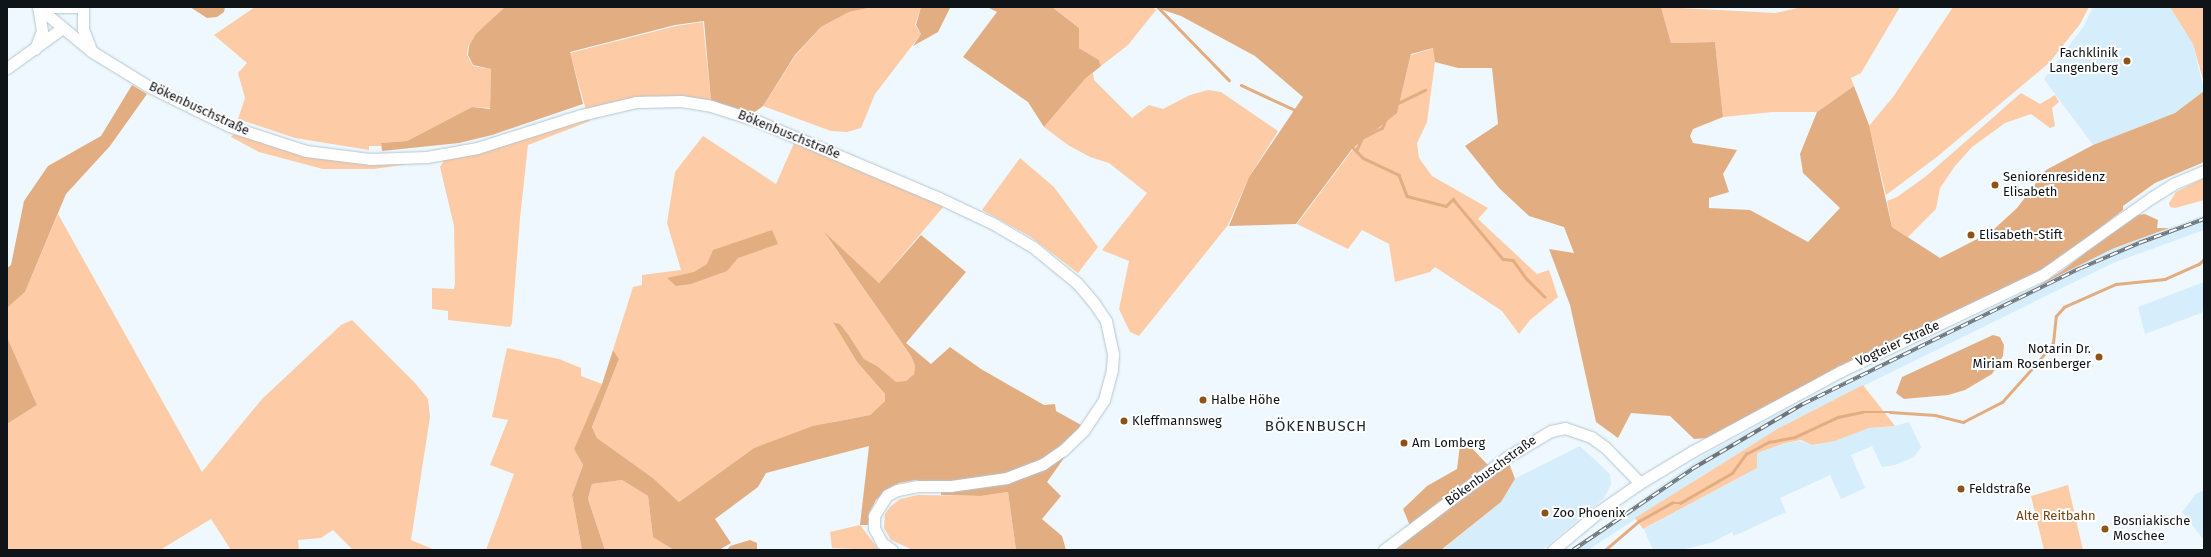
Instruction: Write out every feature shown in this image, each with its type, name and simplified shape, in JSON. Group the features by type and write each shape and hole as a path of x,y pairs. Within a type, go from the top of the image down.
{"main road":[{"name":"Bökenbuschstraße","path":"38,7 62,29 91,50 148,86 229,126 306,151 361,158 401,160 477,148 580,115 636,102 681,101 711,106 755,120 939,198 1013,234 1067,273 1091,299 1106,322 1113,354 1112,370 1104,400 1083,431 1063,450 1043,464 1007,478 950,486 918,486 897,490 887,495 874,516 874,528 882,543 892,550"},
{"path":"35,50 42,31 38,7 83,7 83,29 91,50"},
{"path":"7,68 35,50 62,29"},
{"name":"Vogteier Straße","path":"1553,550 1601,510 1640,483 1841,371 2044,274 2151,198 2173,184 2204,171"},
{"name":"Bökenbuschstraße","path":"1384,550 1519,448 1552,431 1565,428 1591,437 1605,447 1640,483"}],"shaded area":[{"path":"190,7 225,7 224,12 217,17 207,18"},
{"path":"505,7 873,7 849,12 821,27 795,55 763,106 752,114 711,101 704,21 675,25 570,52 583,104 492,135 459,143 382,151 381,143 407,141 472,107 490,109 491,69 473,65 468,55 469,46 476,34"},
{"path":"921,7 954,7 950,8 938,32 913,46 921,34 916,25"},
{"path":"987,7 1052,7 1079,28 1079,48 1099,60 1101,66 1085,79 1044,127 1028,102 963,57 997,12"},
{"path":"1154,7 1661,7 1671,43 1715,42 1723,117 1693,129 1690,136 1693,143 1737,150 1723,174 1729,192 1709,198 1709,208 1750,210 1808,242 1840,208 1803,173 1800,154 1817,112 1854,86 1869,125 1892,227 1940,258 1991,232 2017,208 2046,170 2093,145 2175,113 2204,91 2204,162 2155,183 2123,206 2123,210 2079,244 2041,270 1707,438 1694,439 1670,416 1631,413 1618,438 1596,422 1570,305 1549,249 1574,253 1564,227 1529,216 1499,188 1465,146 1498,124 1492,68 1458,68 1435,62 1433,48 1411,54 1397,113 1352,149 1296,224 1229,226 1249,177 1303,97 1255,56 1181,16"},
{"name":"Fachklinik Langenberg","path":"2093,7 2170,7 2193,44 2204,91 2175,113 2093,145 2044,79 2084,26"},
{"path":"132,85 147,94 110,146 66,194 25,292 7,308 7,268 11,265 24,201 48,166 101,136"},
{"path":"2145,214 2158,220 2157,228 2169,228 2112,249 2036,287 2062,271 2132,216"},
{"path":"2204,215 2204,230 2113,263 1790,422 1708,472 1588,550 1571,550 1701,457 1784,411 2112,249"},
{"path":"772,230 778,244 738,258 727,271 691,284 676,286 667,278 694,272 707,264 713,250"},
{"path":"824,232 879,283 921,235 966,272 906,343 931,364 950,347 981,369 1044,405 1055,404 1056,411 1090,430 1064,458 1047,482 1061,496 1042,519 1062,536 1066,550 1016,550 1008,492 981,496 941,495 941,492 916,480 899,483 886,490 876,500 869,513 868,525 860,525 869,446 766,473 758,487 715,519 731,543 719,550 674,550 653,537 648,496 622,480 592,484 588,499 605,550 582,550 572,495 583,465 574,449 602,384 613,350 619,359 592,427 597,438 653,478 679,502 754,448 813,426 870,415 885,401 885,394 857,362 833,322 840,324 864,359 877,366 896,382 906,381 914,374 915,366 911,356"},
{"path":"2204,282 2204,309 2201,313 2145,334 2138,307"},
{"path":"1993,335 2000,337 2004,345 2003,356 1992,374 1965,390 1948,395 1904,399 1896,393 1902,377"},
{"path":"7,337 37,405 7,424"},
{"path":"1909,422 1921,447 1914,457 1895,465 1882,467 1872,446 1851,455 1865,488 1841,499 1830,475 1780,498 1786,512 1734,536 1732,532 1713,542 1681,550 1653,550 1644,529 1757,468 1757,453 1785,443 1800,441 1813,445 1835,441 1869,428 1895,426"},
{"path":"1461,437 1487,464 1497,471 1509,463 1515,479 1501,502 1441,550 1392,550 1413,533 1403,509 1427,486 1457,469"},
{"path":"1580,446 1610,474 1611,485 1604,498 1542,550 1442,550 1501,502 1516,478"},
{"path":"2204,490 2204,540 2182,512 2196,494"},
{"path":"750,540 757,543 757,550 727,550 730,546"}],"green space":[{"path":"255,7 505,7 468,46 467,55 473,66 491,69 490,108 472,107 407,141 381,143 381,146 369,146 369,150 295,138 238,119 245,98 238,73 247,63 214,35"},
{"path":"873,7 921,7 915,25 921,34 875,94 861,128 847,132 831,131 763,106 795,56 821,27 849,12"},
{"path":"1052,7 1153,7 1156,10 1128,45 1101,66 1099,60 1079,48 1079,28"},
{"path":"1661,7 1776,13 1802,7 1900,7 1861,73 1851,78 1854,86 1817,112 1773,112 1723,117 1715,42 1671,43"},
{"path":"1953,7 2089,7 2080,24 2049,63 1938,156 1886,195 1869,126 1893,97"},
{"path":"2170,7 2204,7 2204,83 2193,44"},
{"path":"703,22 711,101 656,96 586,110 570,53 676,26"},
{"path":"1434,48 1435,62 1427,122 1417,143 1419,158 1432,176 1488,208 1478,219 1537,274 1549,270 1558,297 1530,320 1519,334 1502,311 1435,267 1430,272 1395,282 1389,244 1362,230 1348,249 1297,224 1353,149 1397,112 1411,55"},
{"path":"1093,73 1094,80 1132,118 1149,105 1163,109 1190,95 1208,90 1221,92 1278,131 1249,177 1228,225 1139,336 1130,332 1119,309 1129,261 1102,250 1147,193 1109,163 1090,157 1068,145 1044,127 1085,79"},
{"path":"2021,93 2040,104 2055,95 2059,102 2052,108 2055,126 2050,128 2031,114 2005,123 1972,147 1955,166 1940,188 1936,209 1908,237 1892,227 1887,201 1897,197 1925,177"},
{"path":"588,117 590,121 528,145 520,218 512,323 510,327 448,320 448,311 432,309 432,288 454,289 455,283 454,226 440,167 444,160 532,137"},
{"path":"235,133 277,148 326,159 408,164 374,169 323,169 259,152 231,137"},
{"path":"703,136 776,184 794,143 944,206 879,283 825,234 911,356 915,366 914,374 906,381 896,383 877,366 864,359 840,324 834,322 857,362 885,394 885,401 870,415 833,422 754,448 679,502 653,478 597,438 592,427 619,359 613,350 633,287 642,285 642,275 681,270 667,223 675,172"},
{"path":"1020,158 1054,187 1098,247 1078,273 1031,237 982,210"},
{"path":"2204,178 2204,200 2175,208 2170,207 2169,203 2176,192"},
{"path":"58,214 202,472 262,399 341,325 352,320 415,383 428,399 430,417 411,540 435,550 353,550 333,530 321,538 298,540 299,550 231,550 211,519 160,550 7,550 7,424 37,405 7,337 7,308 25,292"},
{"path":"507,348 559,359 581,368 581,376 602,384 574,449 583,465 572,495 582,550 486,550 514,474 490,465 508,420 492,417"},
{"path":"1863,385 1895,426 1869,428 1835,441 1812,445 1801,440 1785,443 1757,453 1757,468 1643,529 1635,518 1779,428"},
{"path":"622,480 648,496 653,536 674,550 605,550 588,499 592,484"},
{"name":"Alte Reitbahn","path":"2068,485 2083,550 2044,550 2031,496"},
{"path":"1008,492 1016,550 913,550 891,540 884,528 885,514 891,506 900,499 918,495 981,496"},
{"path":"860,525 879,550 832,548 830,532"}],"waterway":[{"path":"480,51 488,34 524,7"},
{"path":"1158,7 1229,80"},
{"path":"1442,40 1452,7"},
{"path":"1241,85 1295,110 1313,124 1340,134 1363,158 1399,175 1407,196 1446,206 1453,199 1503,259 1513,260 1527,279 1545,297"},
{"path":"1356,151 1362,138 1382,128 1390,107 1425,90"},
{"path":"1605,550 1639,521 1672,503 1680,503 1732,473 1746,454 1769,442 1795,437 1838,417 1862,412 1890,412 1935,415 1963,422 2002,402 2038,362 2053,343 2056,316 2064,307 2116,284 2165,279 2199,264 2204,259"}],"railway":[{"path":"1573,550 1692,469 1803,404 2081,268 2139,243 2204,219"}],"place":[{"name":"Fachklinik Langenberg","path":"2127,61"},
{"name":"Seniorenresidenz Elisabeth","path":"1995,185"},
{"name":"Elisabeth-Stift","path":"1971,235"},
{"name":"Notarin Dr. Miriam Rosenberger","path":"2099,357"},
{"name":"Halbe Höhe","path":"1203,400"},
{"name":"Kleffmannsweg","path":"1124,421"},
{"name":"Am Lomberg","path":"1404,443"},
{"name":"Feldstraße","path":"1961,489"},
{"name":"Zoo Phoenix","path":"1545,513"},
{"name":"Bosniakische Moschee","path":"2105,529"}],"district":[{"name":"BÖKENBUSCH","path":"1316,427"}]}
